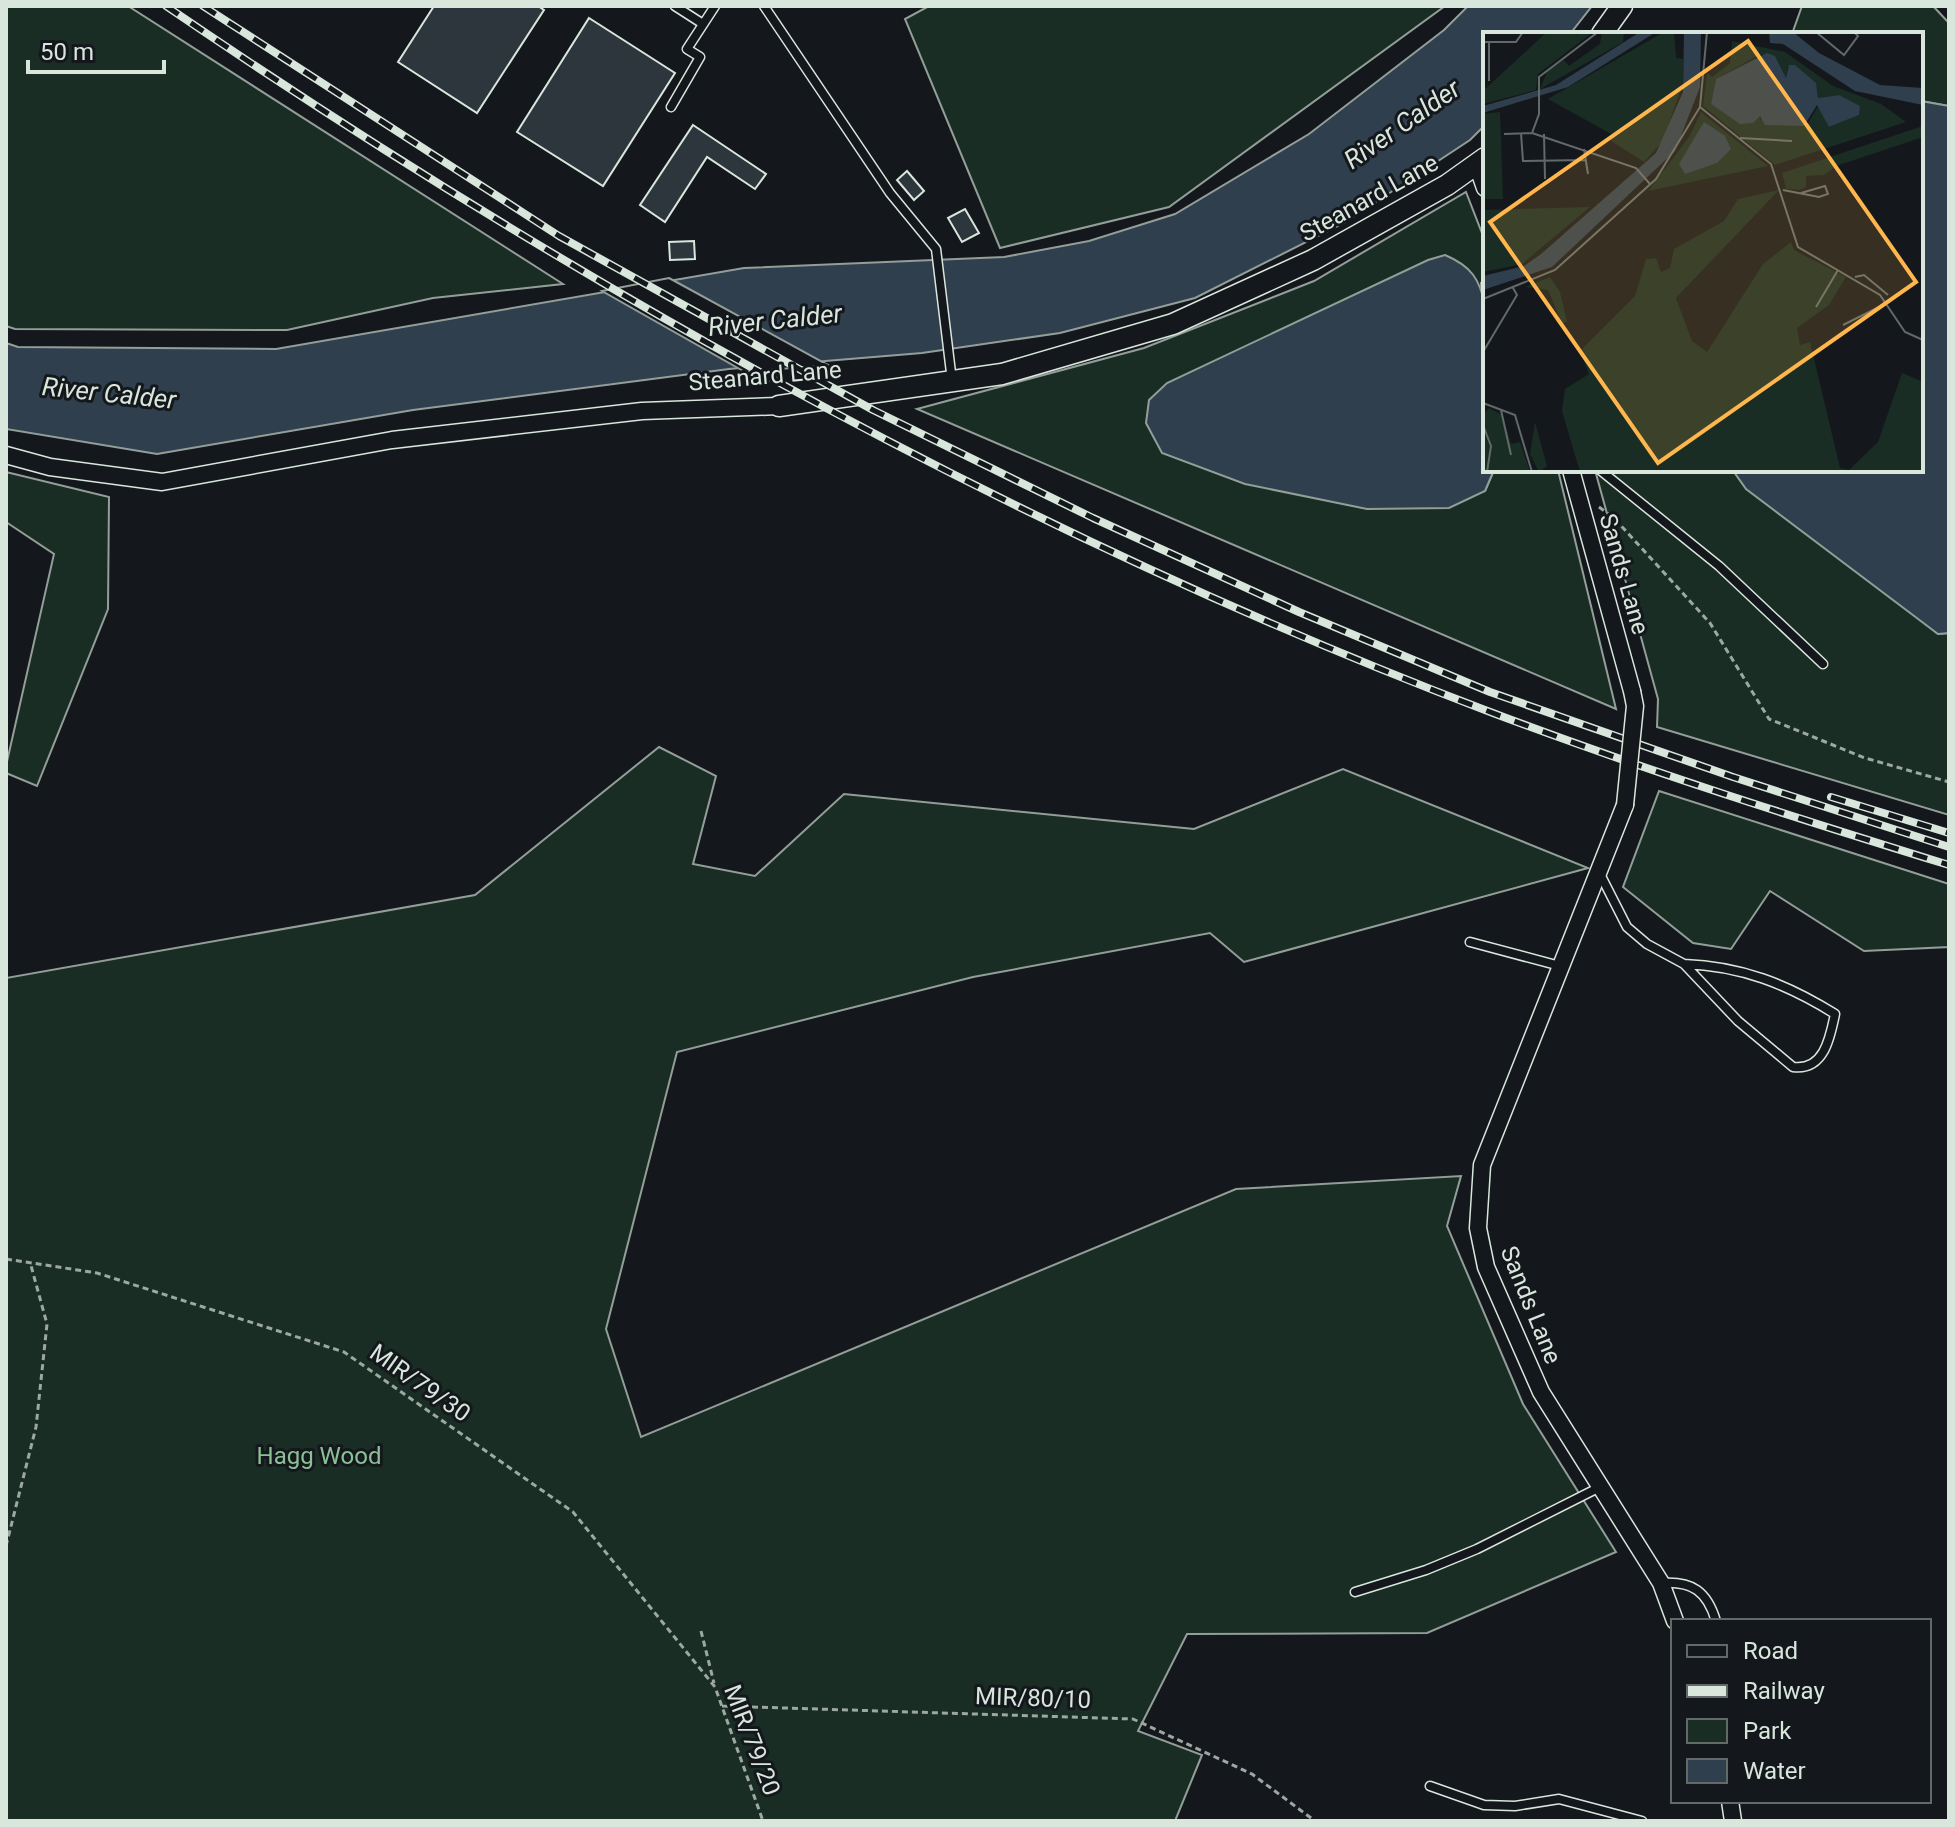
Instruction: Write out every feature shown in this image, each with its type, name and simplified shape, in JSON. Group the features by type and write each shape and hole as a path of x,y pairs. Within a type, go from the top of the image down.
{"street":[{"path":"1603,32 1622,6"},
{"name":"Steanard Lane","path":"6,455 50,467 162,482 408,438 642,411 779,406 952,374 1002,374 1173,324 1313,260 1481,162"},
{"name":"Sands Lane","path":"1571,472 1635,706 1625,805 1482,1165 1478,1228 1486,1267 1541,1392 1661,1583 1674,1619"}],"lane":[{"path":"675,6 703,24"},
{"path":"671,107 700,57 687,49 715,6"},
{"path":"764,6 890,193 936,249 952,374"},
{"path":"1602,472 1719,566 1823,664"},
{"path":"1598,870 1627,927 1647,944 1684,964 1738,1021 1793,1067 1802,1068 1818,1061 1830,1038 1835,1014 1773,980 1738,969 1684,964"},
{"path":"1470,942 1560,966"},
{"path":"1355,1592 1426,1570 1477,1549 1601,1486"},
{"path":"1661,1583 1684,1582 1697,1588 1711,1605 1715,1619"},
{"path":"1430,1786 1484,1805 1515,1806 1559,1799 1642,1821"}],"path":[{"path":"1575,489 1614,518 1710,623 1769,719 1865,758 1949,782"},
{"name":"MIR/79/30","path":"6,1259 97,1273 344,1352 573,1512 704,1674"},
{"path":"6,1546 36,1427 47,1324 30,1262"},
{"path":"701,1631 715,1687"},
{"name":"MIR/79/20","path":"704,1674 715,1687 763,1821"},
{"name":"MIR/80/10","path":"722,1706 1133,1719 1252,1774 1315,1821"}],"green space":[{"path":"6,6 128,6 563,284 433,298 287,330 15,329 6,326"},
{"path":"929,6 1445,6 1169,207 1000,248 905,19"},
{"path":"1802,6 1933,6 1949,23 1949,106 1923,101 1923,32 1793,32"},
{"path":"1466,192 1483,236 1485,491 1493,472 1558,472 1616,709 917,409 1144,348 1314,281"},
{"path":"6,472 109,497 108,609 37,786 6,773 6,766 54,554 6,522"},
{"path":"1596,472 1736,472 1938,634 1949,633 1949,815 1657,727 1658,699"},
{"name":"Hagg Wood","path":"659,747 716,776 693,864 755,876 844,794 1194,829 1343,769 1588,868 1244,962 1210,933 973,977 677,1052 606,1329 641,1437 1236,1189 1461,1176 1447,1226 1523,1404 1616,1552 1427,1633 1187,1634 1138,1731 1202,1755 1175,1821 6,1821 6,978 475,895"},
{"path":"1659,791 1949,884 1949,947 1864,951 1770,891 1731,949 1693,943 1623,887"}],"water":[{"name":"River Calder","path":"1468,6 1592,6 1572,32 1483,32 1483,127 1470,140 1344,223 1195,298 1060,333 922,353 729,369 413,410 157,454 6,429 6,343 18,347 276,349 744,268 1004,257 1089,241 1175,214 1309,134 1444,30"},
{"path":"1923,101 1949,106 1949,633 1938,634 1746,489 1734,472 1923,472"},
{"path":"1445,255 1462,264 1473,274 1483,299 1483,472 1493,472 1485,491 1449,508 1367,509 1245,484 1162,453 1146,423 1149,400 1167,383 1428,260"}],"pier":[{"path":"669,278 828,365 745,372 602,291"}],"building":[{"path":"434,6 538,6 544,10 477,113 398,62"},
{"path":"589,18 675,73 603,186 517,132"},
{"path":"693,125 766,174 755,189 707,157 665,222 640,205"},
{"path":"907,171 924,191 914,200 897,180"},
{"path":"965,209 979,233 962,242 948,218"},
{"path":"694,241 695,259 670,260 669,242"}],"railway":[{"path":"166,6 480,209 641,305 805,397 971,483 1140,565 1311,640 1485,710 1716,791 1949,865"},
{"path":"203,6 559,236 873,410 1093,518 1299,612 1490,692 1733,777 1949,847"},
{"path":"1831,797 1949,833"}]}
